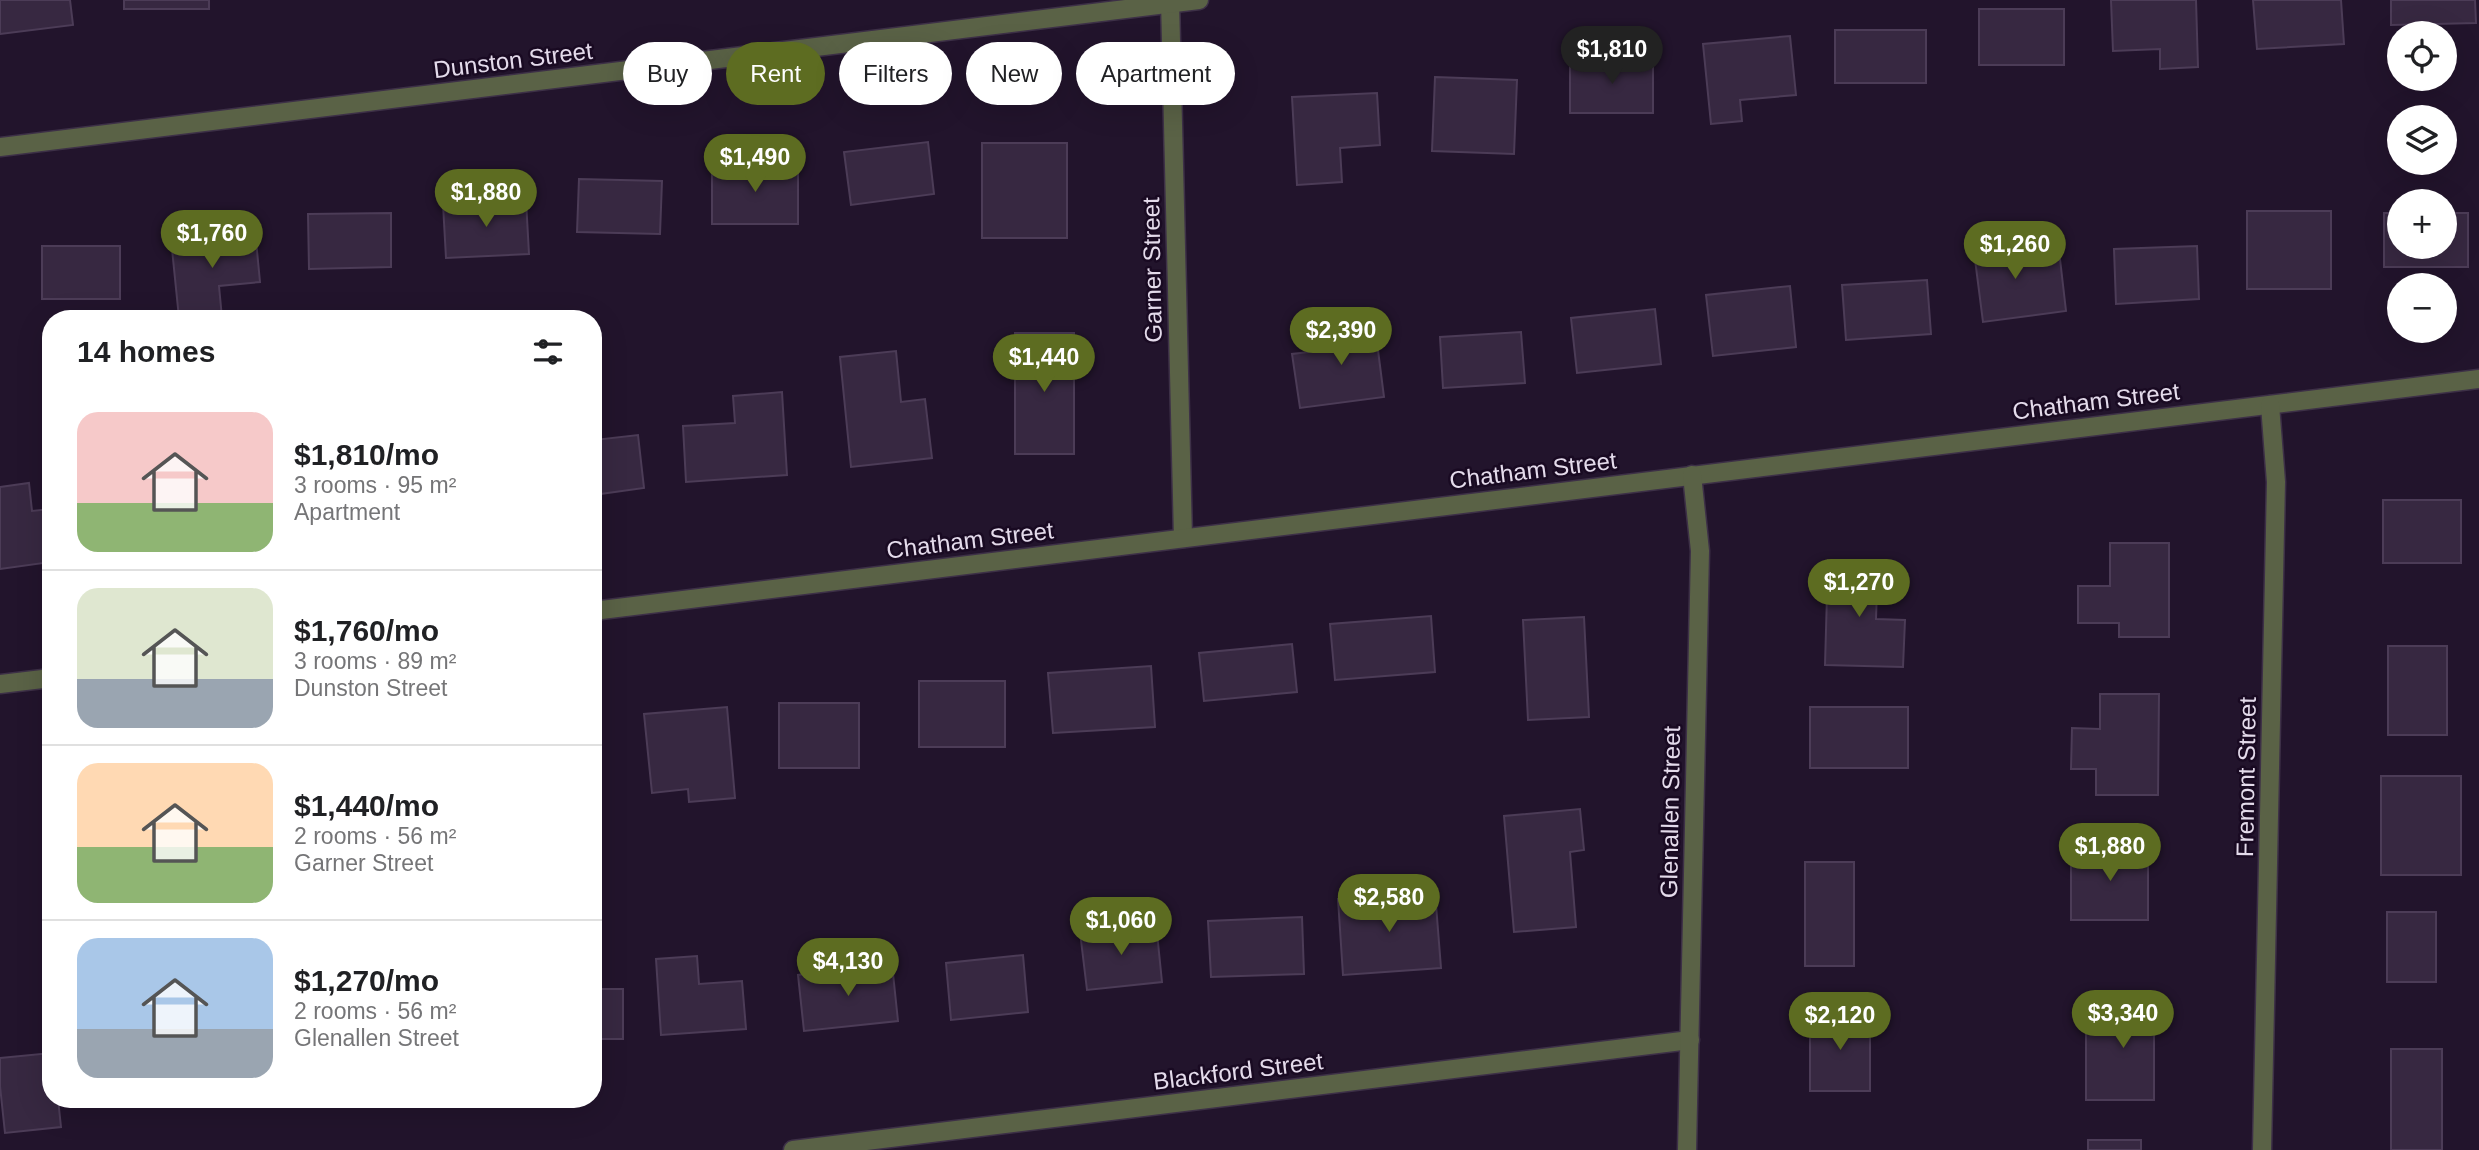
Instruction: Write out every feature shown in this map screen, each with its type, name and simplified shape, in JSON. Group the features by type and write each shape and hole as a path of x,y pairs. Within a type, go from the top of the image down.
{"street":[{"name":"Dunston Street","path":"0,147 1199,0"},
{"name":"Garner Street","path":"1170,2 1183,538"},
{"name":"Chatham Street","path":"602,610 2479,379"},
{"name":"Fremont Street","path":"2262,1150 2276,481 2270,405"},
{"name":"Glenallen Street","path":"1687,1150 1700,551 1692,475"},
{"path":"0,684 42,679"},
{"name":"Blackford Street","path":"793,1150 1690,1040"}],"building":[{"path":"0,0 70,0 73,25 0,34"},
{"path":"124,0 209,0 209,9 124,9"},
{"path":"2111,0 2196,0 2198,67 2160,69 2160,49 2113,51"},
{"path":"2253,0 2341,0 2344,44 2257,49"},
{"path":"2391,0 2475,0 2476,23 2391,21"},
{"path":"1979,9 2064,9 2064,65 1979,65"},
{"path":"1835,30 1926,30 1926,83 1835,83"},
{"path":"1790,36 1796,95 1740,100 1742,121 1711,124 1703,44"},
{"path":"1570,59 1653,59 1653,113 1570,113"},
{"path":"1435,77 1517,80 1514,154 1432,151"},
{"path":"1377,93 1380,145 1340,148 1342,182 1297,185 1292,97"},
{"path":"928,142 934,194 851,205 844,152"},
{"path":"982,143 1067,143 1067,238 982,238"},
{"path":"712,165 798,165 798,224 712,224"},
{"path":"579,179 662,181 660,234 577,232"},
{"path":"526,200 529,254 446,258 443,204"},
{"path":"2247,211 2331,211 2331,289 2247,289"},
{"path":"391,213 391,267 309,269 308,214"},
{"path":"2384,213 2387,213 2387,259 2457,259 2457,213 2468,213 2468,267 2384,267"},
{"path":"255,230 260,282 219,286 221,310 178,310 171,239"},
{"path":"2013,231 2017,264 2060,259 2066,311 1983,322 1972,236"},
{"path":"42,246 120,246 120,299 42,299"},
{"path":"2197,246 2199,299 2116,304 2114,249"},
{"path":"1927,280 1931,334 1846,340 1842,285"},
{"path":"1790,286 1796,347 1713,356 1706,295"},
{"path":"1655,309 1661,364 1577,373 1571,318"},
{"path":"1374,319 1384,397 1300,408 1292,354 1327,350 1323,325"},
{"path":"1521,332 1525,383 1443,388 1440,337"},
{"path":"1015,333 1074,333 1074,454 1015,454"},
{"path":"896,351 901,402 925,399 932,458 851,467 840,357"},
{"path":"782,392 787,475 686,482 683,426 735,423 733,396"},
{"path":"638,435 644,488 602,494 602,439"},
{"path":"29,483 32,511 42,510 42,563 0,569 0,487"},
{"path":"2383,500 2461,500 2461,563 2383,563"},
{"path":"2110,543 2169,543 2169,637 2119,637 2119,623 2078,623 2078,586 2110,586"},
{"path":"1828,560 1878,562 1876,619 1905,620 1903,667 1825,665"},
{"path":"1431,616 1435,672 1335,680 1330,624"},
{"path":"1584,617 1589,717 1528,720 1523,620"},
{"path":"1292,644 1297,692 1204,701 1199,653"},
{"path":"2388,646 2447,646 2447,735 2388,735"},
{"path":"1151,666 1155,727 1053,733 1048,673"},
{"path":"919,681 1005,681 1005,747 919,747"},
{"path":"2100,694 2159,694 2158,795 2096,795 2096,769 2071,769 2072,728 2100,729"},
{"path":"779,703 859,703 859,768 779,768"},
{"path":"727,707 735,798 689,802 688,789 652,793 644,714"},
{"path":"1810,707 1908,707 1908,768 1810,768"},
{"path":"2381,776 2461,776 2461,875 2381,875"},
{"path":"1580,809 1584,850 1570,852 1576,927 1514,932 1504,816"},
{"path":"2071,847 2148,847 2148,920 2071,920"},
{"path":"1805,862 1854,862 1854,966 1805,966"},
{"path":"1435,892 1441,968 1343,975 1338,899"},
{"path":"2387,912 2436,912 2436,982 2387,982"},
{"path":"1302,917 1304,974 1211,977 1208,921"},
{"path":"1156,923 1162,982 1087,990 1080,932"},
{"path":"1023,955 1028,1012 951,1020 946,963"},
{"path":"697,956 699,984 742,981 746,1029 661,1035 656,959"},
{"path":"892,964 898,1021 804,1031 798,975"},
{"path":"602,989 623,989 623,1039 602,1039"},
{"path":"2106,992 2154,992 2154,1100 2086,1100 2086,1033 2106,1033"},
{"path":"1810,1013 1870,1013 1870,1091 1810,1091"},
{"path":"2391,1049 2442,1049 2442,1150 2391,1150"},
{"path":"42,1054 42,1108 59,1108 61,1127 5,1133 0,1058"},
{"path":"2088,1140 2141,1140 2141,1150 2088,1150"}]}
